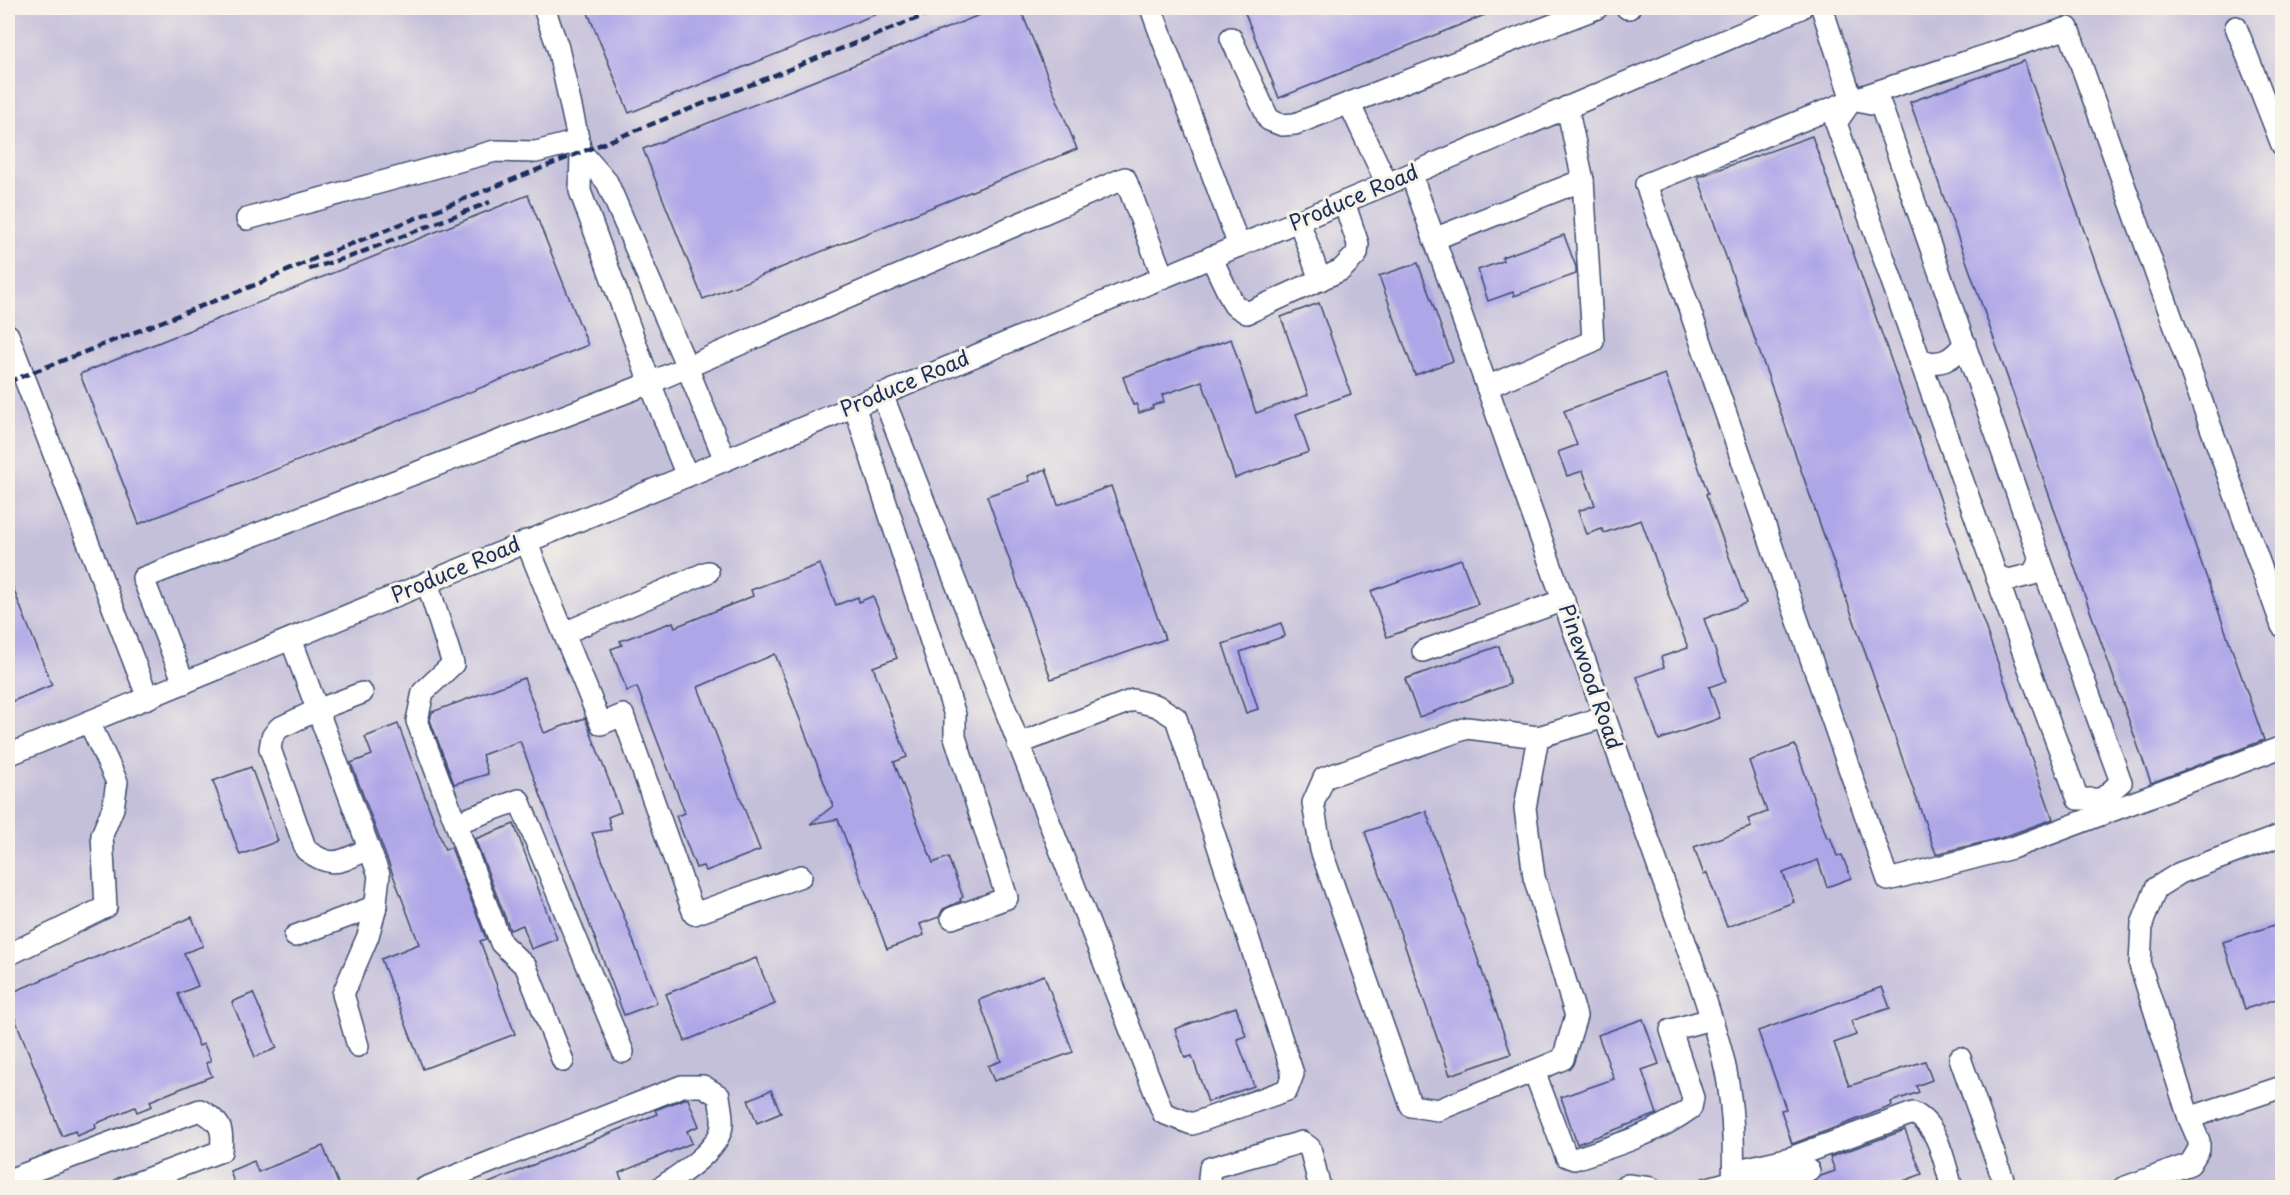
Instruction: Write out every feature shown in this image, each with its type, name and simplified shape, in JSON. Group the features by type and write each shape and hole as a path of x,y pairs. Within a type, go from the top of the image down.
{"street":[{"path":"544,8 558,48 579,147 580,191 650,383 687,476"},
{"path":"1151,8 1239,246"},
{"path":"1231,38 1269,120 1282,125 1295,124 1597,8"},
{"name":"Produce Road","path":"8,755 687,476 1411,174 1801,8"},
{"path":"1822,8 1851,100"},
{"path":"2236,27 2283,145"},
{"path":"2283,626 2068,28 1851,100 1646,184 1888,880 2012,849 2105,806 2283,747"},
{"path":"1851,100 1881,106 2121,783 2105,806"},
{"path":"1851,100 1836,123 1996,576 2078,799 2105,806"},
{"path":"1349,103 1387,184"},
{"path":"1487,387 1593,341 1583,180 1567,107"},
{"path":"246,219 495,151 536,152 579,147"},
{"path":"579,147 607,182 725,460"},
{"name":"Pinewood Road","path":"1411,174 1711,1019 1729,1090 1733,1180"},
{"path":"184,683 143,578 650,383 1125,178 1163,277"},
{"path":"1434,239 1583,180"},
{"path":"1211,257 1234,305 1247,313 1341,270 1357,254 1358,244 1344,202"},
{"path":"1299,221 1320,279"},
{"path":"605,260 635,248"},
{"path":"8,335 148,698"},
{"path":"1920,360 1933,364 1955,356 1965,342"},
{"path":"882,394 1018,744 1162,1113 1192,1124 1287,1090 1293,1074 1176,718 1158,706 1133,700 1018,744"},
{"path":"854,405 955,715 955,737 1007,898 952,918"},
{"path":"526,541 601,724 623,715 694,914 801,876"},
{"path":"1996,576 2009,580 2033,574 2040,559"},
{"path":"564,633 708,572"},
{"path":"427,582 453,664 423,692 417,721 501,944 526,967 563,1061"},
{"path":"1423,651 1564,600"},
{"path":"291,639 379,875 376,906 368,936 343,994 358,1046"},
{"path":"362,693 317,710 279,728 272,737 270,749 306,850 320,860 333,863 369,849"},
{"path":"1538,737 1525,808 1534,877 1576,1016 1563,1059 1438,1110 1411,1106 1321,850 1313,802 1324,778 1467,728 1538,737 1605,717"},
{"path":"8,955 106,907 102,835 113,808 117,782 88,723"},
{"path":"456,823 519,800 623,1052"},
{"path":"2123,1188 2190,1164 2199,1149 2199,1141 2189,1118 2140,964 2142,924 2156,888 2180,873 2283,834"},
{"path":"295,936 376,906"},
{"path":"1534,1071 1566,1156 1575,1159 1624,1143 1677,1118 1691,1108 1693,1098 1671,1030 1711,1019"},
{"path":"1960,1058 2006,1188"},
{"path":"425,1188 682,1086 703,1086 718,1096 723,1126 712,1146 687,1169 660,1188"},
{"path":"2189,1118 2283,1087"},
{"path":"8,1180 200,1110 217,1120 223,1136 221,1151 123,1188"},
{"path":"1708,1188 1913,1113 1924,1118 1934,1133 1951,1187"},
{"path":"1212,1188 1209,1179 1210,1168 1302,1142 1310,1148 1320,1188"},
{"path":"1733,1180 1762,1184 1809,1171"},
{"path":"1622,1188 1628,1185 1652,1188"}],"shaded area":[{"path":"8,8 2282,8 2282,1187 8,1187"}],"building":[{"path":"586,8 891,8 629,113"},
{"path":"997,8 1020,8 1077,149 703,299 643,149"},
{"path":"1243,8 1502,8 1279,98"},
{"path":"2024,61 2264,740 2151,783 1910,102"},
{"path":"1812,136 2053,819 2001,838 1936,854 1698,177"},
{"path":"528,195 588,345 139,524 80,374"},
{"path":"1564,235 1576,267 1576,274 1514,296 1513,292 1488,301 1478,270 1503,261 1502,257"},
{"path":"1418,263 1453,361 1415,375 1379,276"},
{"path":"1319,303 1351,394 1296,414 1309,452 1235,478 1202,381 1162,395 1164,402 1139,413 1137,404 1133,405 1123,377 1231,339 1256,413 1308,395 1281,317"},
{"path":"1665,374 1746,603 1704,619 1726,681 1709,687 1720,718 1659,740 1637,677 1664,667 1661,657 1688,648 1641,520 1604,533 1602,529 1587,534 1578,511 1595,505 1583,471 1567,476 1558,452 1577,445 1564,411"},
{"path":"1046,469 1058,505 1111,486 1165,639 1051,679 987,496 1030,481 1028,476"},
{"path":"1461,559 1478,604 1387,637 1371,591"},
{"path":"820,564 836,605 858,597 859,602 873,596 897,658 873,667 907,757 894,762 933,863 948,857 963,897 961,901 943,909 939,917 920,924 924,935 887,949 838,819 810,824 833,806 775,654 698,687 760,850 706,871 703,866 696,868 676,816 685,813 637,687 627,691 611,649 622,645 620,641 673,622 675,627 753,596 751,590"},
{"path":"8,576 52,685 13,701 8,701"},
{"path":"1281,623 1285,636 1240,652 1258,709 1246,713 1223,644"},
{"path":"1499,646 1510,684 1419,717 1405,679"},
{"path":"524,678 544,733 585,718 621,812 608,817 611,830 592,833 657,1003 624,1015 520,741 482,755 488,774 454,784 430,720 432,712"},
{"path":"398,724 445,850 451,847 486,939 480,941 515,1034 423,1069 381,959 419,944 351,763 372,755 365,737"},
{"path":"1795,745 1827,838 1830,837 1837,856 1842,855 1851,878 1827,887 1818,860 1783,873 1794,902 1727,927 1707,873 1704,875 1694,847 1751,827 1748,819 1767,812 1749,761"},
{"path":"251,767 278,841 240,855 213,781"},
{"path":"1426,811 1511,1054 1450,1075 1365,832"},
{"path":"514,824 557,939 531,949 523,925 510,930 475,839"},
{"path":"192,917 203,946 184,953 198,986 178,994 199,1046 204,1044 211,1061 206,1063 212,1076 150,1101 152,1106 137,1112 135,1107 95,1124 96,1128 77,1136 75,1131 62,1136 8,1001 8,994"},
{"path":"2283,922 2283,997 2245,1009 2223,942"},
{"path":"756,958 775,1004 685,1041 666,994"},
{"path":"1044,975 1073,1052 994,1081 988,1066 1001,1061 979,1000"},
{"path":"1882,987 1890,1008 1851,1021 1856,1035 1834,1043 1849,1086 1925,1061 1932,1080 1916,1086 1919,1092 1891,1102 1892,1106 1792,1144 1781,1110 1786,1109 1758,1031"},
{"path":"253,993 277,1048 255,1057 232,1002"},
{"path":"1236,1007 1246,1036 1237,1039 1254,1086 1208,1102 1192,1056 1185,1058 1175,1029"},
{"path":"1643,1019 1659,1064 1642,1070 1657,1114 1577,1144 1561,1097 1614,1079 1598,1035"},
{"path":"771,1090 781,1113 757,1123 748,1100"},
{"path":"688,1099 699,1126 687,1131 692,1143 619,1173 625,1188 477,1188 657,1114 655,1110"},
{"path":"1905,1130 1922,1174 1885,1188 1797,1188 1813,1183 1821,1176 1835,1171 1830,1157"},
{"path":"323,1146 340,1188 236,1188 230,1171 254,1161 258,1172"}],"railway":[{"path":"8,382 943,8"},
{"path":"309,269 352,256 490,202"}]}
